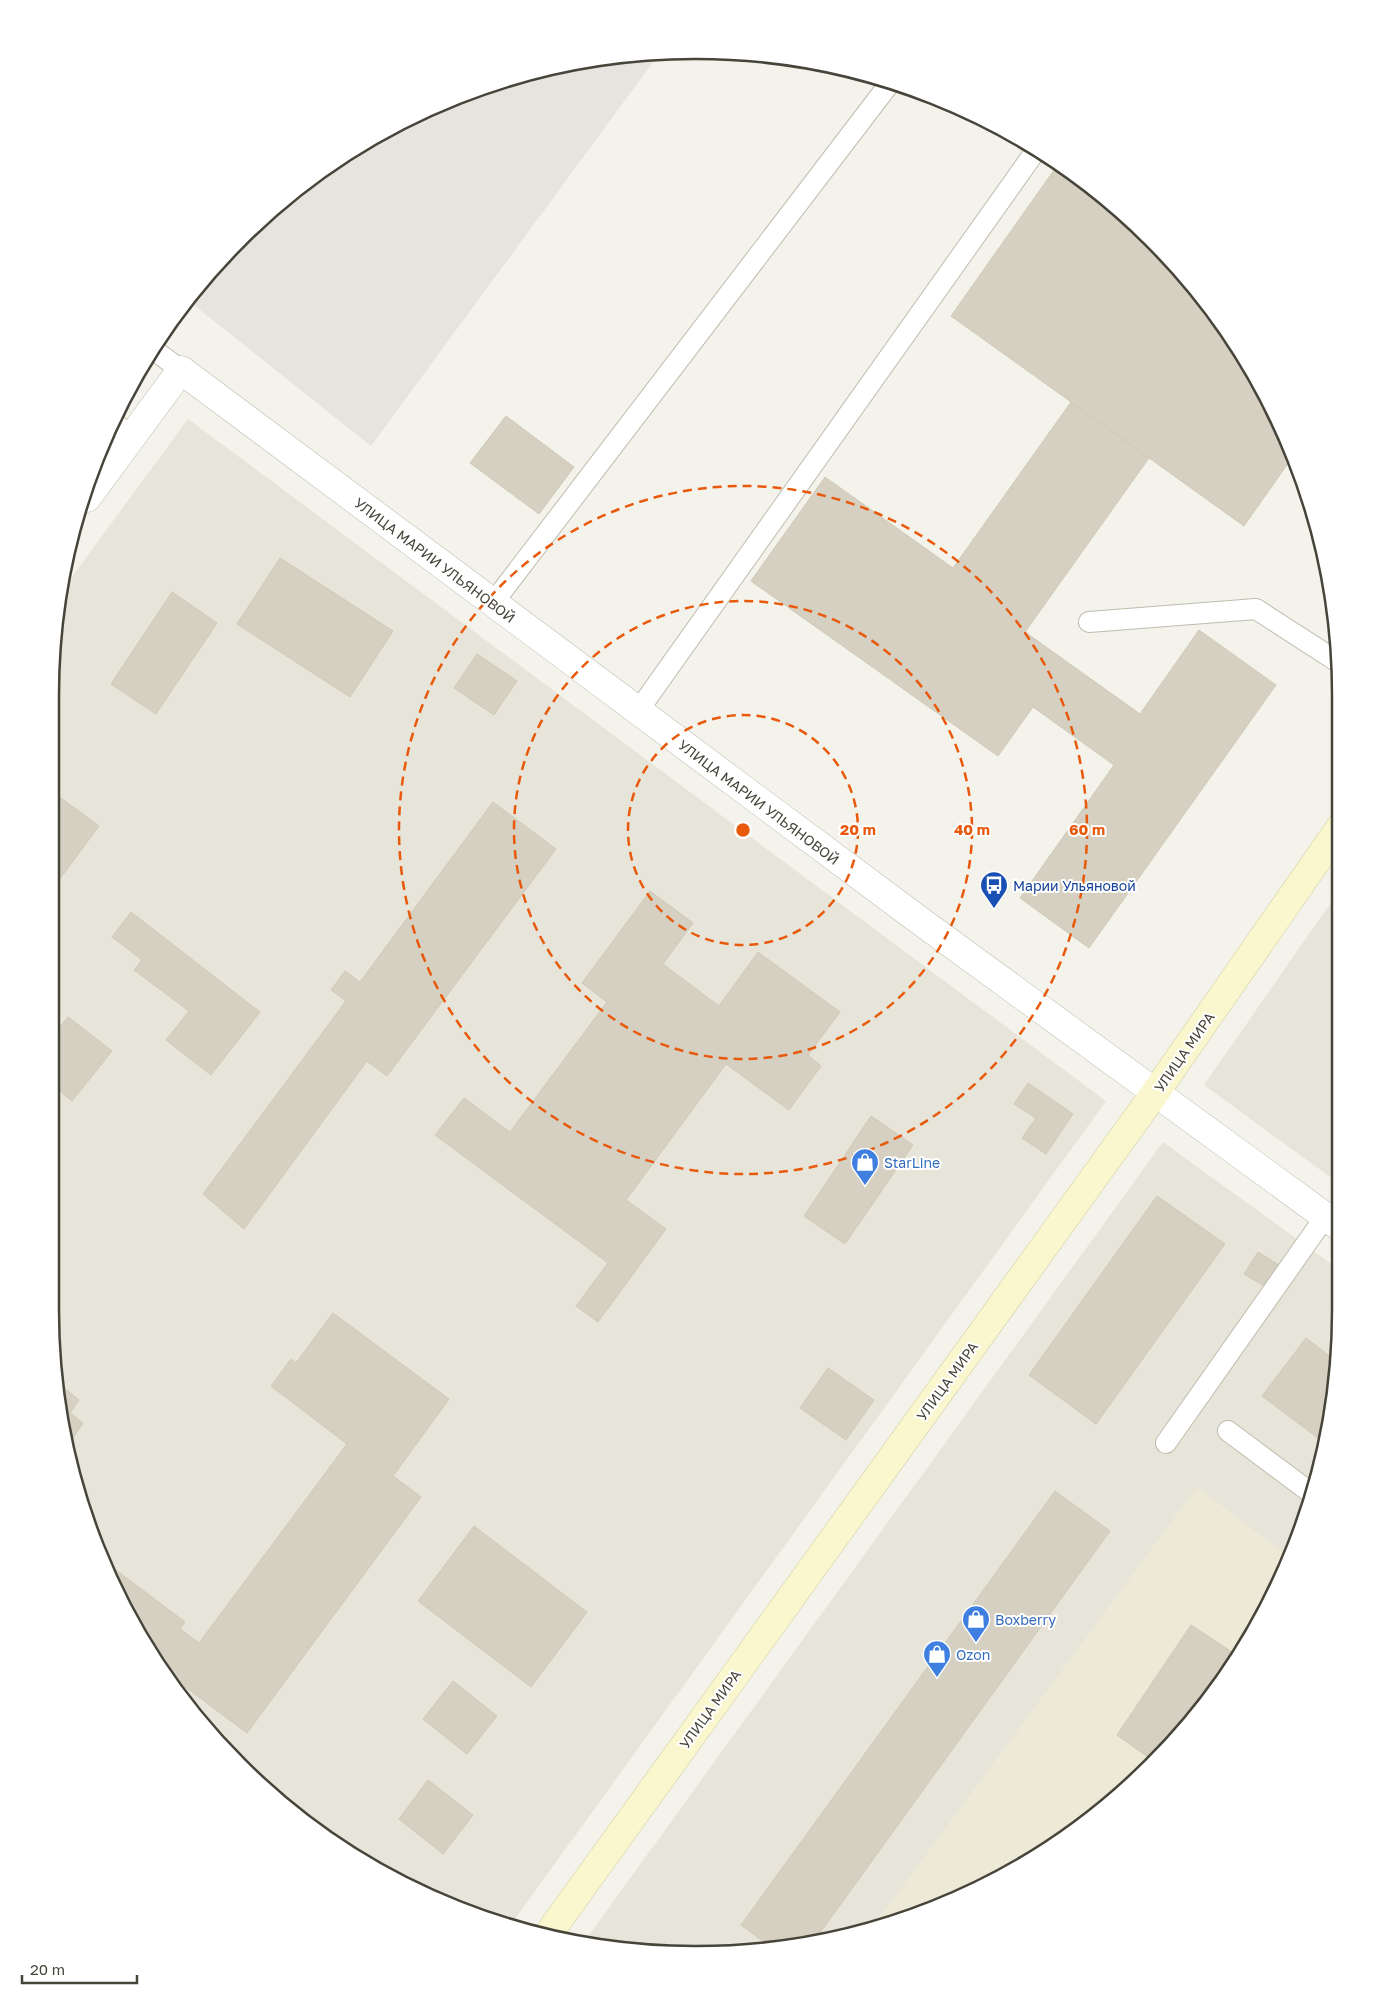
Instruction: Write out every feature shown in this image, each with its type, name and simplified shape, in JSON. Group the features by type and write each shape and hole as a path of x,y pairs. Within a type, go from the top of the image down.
{"main road":[{"name":"УЛИЦА МИРА","path":"551,1930 1155,1093 1332,839"}],"street":[{"name":"УЛИЦА МАРИИ УЛЬЯНОВОЙ","path":"181,370 915,917 1332,1221"},
{"path":"99,474 122,429 181,370"}],"lane":[{"path":"493,603 886,88"},
{"path":"638,711 1033,156"},
{"path":"159,354 181,370"},
{"path":"1089,622 1256,609 1331,658"},
{"path":"1166,1443 1332,1223"},
{"path":"1228,1431 1306,1489"}],"shaded area":[{"path":"655,60 371,446 193,305 245,245 308,190 377,144 414,124 452,107 531,80 612,64"},
{"path":"188,419 1106,1101 514,1920 452,1898 414,1881 377,1861 308,1815 245,1760 190,1697 144,1628 124,1591 107,1553 93,1514 80,1474 71,1434 64,1393 60,1351 59,696 60,654 69,580"},
{"path":"1332,901 1332,1178 1204,1085"},
{"path":"1163,1142 1332,1264 1331,1351 1327,1393 1311,1474 1284,1553 1267,1591 1225,1663 1201,1697 1146,1760 1083,1815 1014,1861 977,1881 939,1898 860,1925 779,1941 737,1945 654,1945 588,1937"},
{"path":"1197,1487 1284,1553 1267,1591 1247,1628 1201,1697 1146,1760 1115,1788 1083,1815 1014,1861 977,1881 939,1898 878,1919"}],"building":[{"path":"1054,170 1083,190 1146,245 1201,308 1247,377 1267,414 1288,463 1244,526 951,316"},
{"path":"1071,402 1149,458 1025,632 1140,714 1199,630 1276,685 1089,948 1020,898 1114,765 1033,707 998,756 751,581 825,477 953,568"},
{"path":"506,416 574,467 539,514 470,463"},
{"path":"280,558 393,631 350,697 237,624"},
{"path":"172,592 217,623 156,714 111,684"},
{"path":"477,654 517,681 494,715 454,688"},
{"path":"59,797 99,826 59,880"},
{"path":"493,802 556,849 387,1076 367,1061 244,1229 203,1194 346,1001 331,990 345,971 360,982"},
{"path":"650,891 693,923 663,964 719,1006 758,952 840,1012 808,1055 821,1066 789,1110 726,1064 626,1200 666,1229 598,1322 576,1306 608,1263 435,1135 464,1098 510,1132 607,1002 582,983"},
{"path":"131,912 260,1012 211,1075 166,1040 189,1011 134,970 142,960 112,937"},
{"path":"68,1017 112,1051 72,1101 59,1090 59,1028"},
{"path":"1028,1083 1073,1114 1046,1154 1022,1138 1036,1118 1014,1104"},
{"path":"871,1116 913,1145 845,1244 804,1216"},
{"path":"1157,1196 1225,1244 1096,1424 1029,1375"},
{"path":"1258,1252 1282,1267 1268,1288 1244,1274"},
{"path":"333,1313 449,1399 393,1476 421,1497 247,1733 180,1683 144,1628 114,1568 185,1622 180,1629 199,1643 347,1444 271,1386 291,1359 296,1363"},
{"path":"1306,1338 1330,1357 1327,1393 1319,1439 1262,1396"},
{"path":"828,1368 874,1400 846,1440 800,1408"},
{"path":"64,1389 79,1400 70,1413 83,1423 72,1439 64,1393"},
{"path":"1055,1491 1110,1531 819,1934 764,1942 741,1925"},
{"path":"474,1526 587,1612 531,1687 418,1601"},
{"path":"1191,1625 1232,1652 1201,1697 1148,1757 1117,1735"},
{"path":"453,1681 497,1716 467,1754 423,1719"},
{"path":"428,1780 473,1815 443,1854 399,1819"}],"place":[{"name":"Марии Ульяновой","path":"994,909"},
{"name":"StarLine","path":"865,1186"},
{"name":"Boxberry","path":"976,1643"},
{"name":"Ozon","path":"937,1678"}]}
